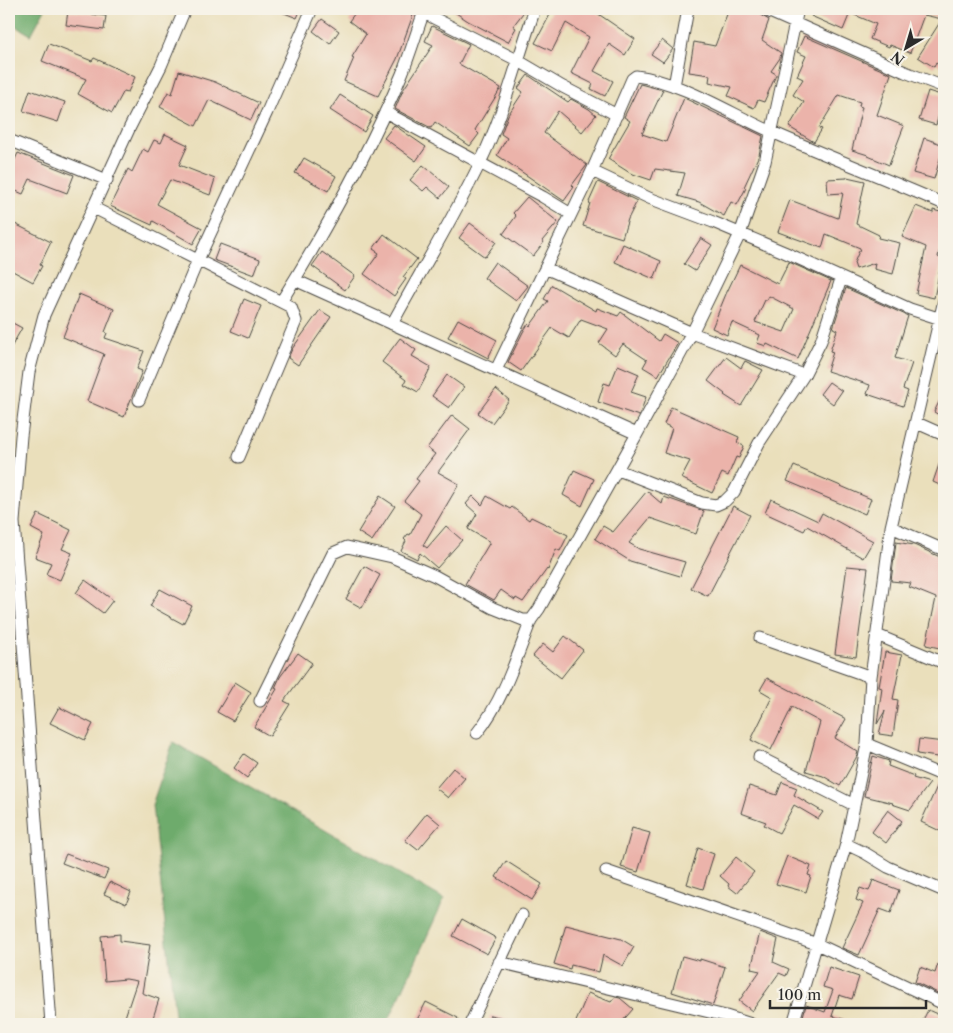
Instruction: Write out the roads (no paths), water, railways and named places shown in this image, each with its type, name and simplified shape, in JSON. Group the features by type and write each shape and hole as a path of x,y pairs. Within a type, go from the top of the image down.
{"street":[{"path":"51,1024 14,522 28,372 44,315 161,66 185,9"},
{"path":"139,400 198,260 267,112 312,9"},
{"path":"392,324 480,163 508,94 517,60 535,9"},
{"path":"674,86 688,9"},
{"path":"763,9 944,88"},
{"path":"477,733 489,717 531,620 618,470 692,333 740,234 765,162 798,9"},
{"path":"281,302 340,200 385,112 403,72 422,10 617,115"},
{"path":"496,370 592,171 632,79 636,76 674,86 772,132 944,204"},
{"path":"385,112 571,214"},
{"path":"9,140 107,180"},
{"path":"592,171 649,198 740,234 910,309 942,319"},
{"path":"94,208 291,307 296,321 239,456"},
{"path":"545,268 692,333 804,375"},
{"path":"618,470 702,503 716,504 725,501 734,492 759,443 804,375 821,341 841,279"},
{"path":"295,280 637,434"},
{"path":"793,1024 846,844 866,744 870,677 891,527 942,319 944,300"},
{"path":"917,423 944,435"},
{"path":"891,527 944,550"},
{"path":"260,701 333,553 347,547 392,557 436,576 493,608 523,620 531,620"},
{"path":"877,635 944,663"},
{"path":"760,638 870,677"},
{"path":"866,744 944,776"},
{"path":"759,757 854,805"},
{"path":"846,844 888,867 944,891"},
{"path":"606,871 816,944 944,1004"},
{"path":"470,1024 522,915"},
{"path":"499,962 726,1016 751,1024"}]}
